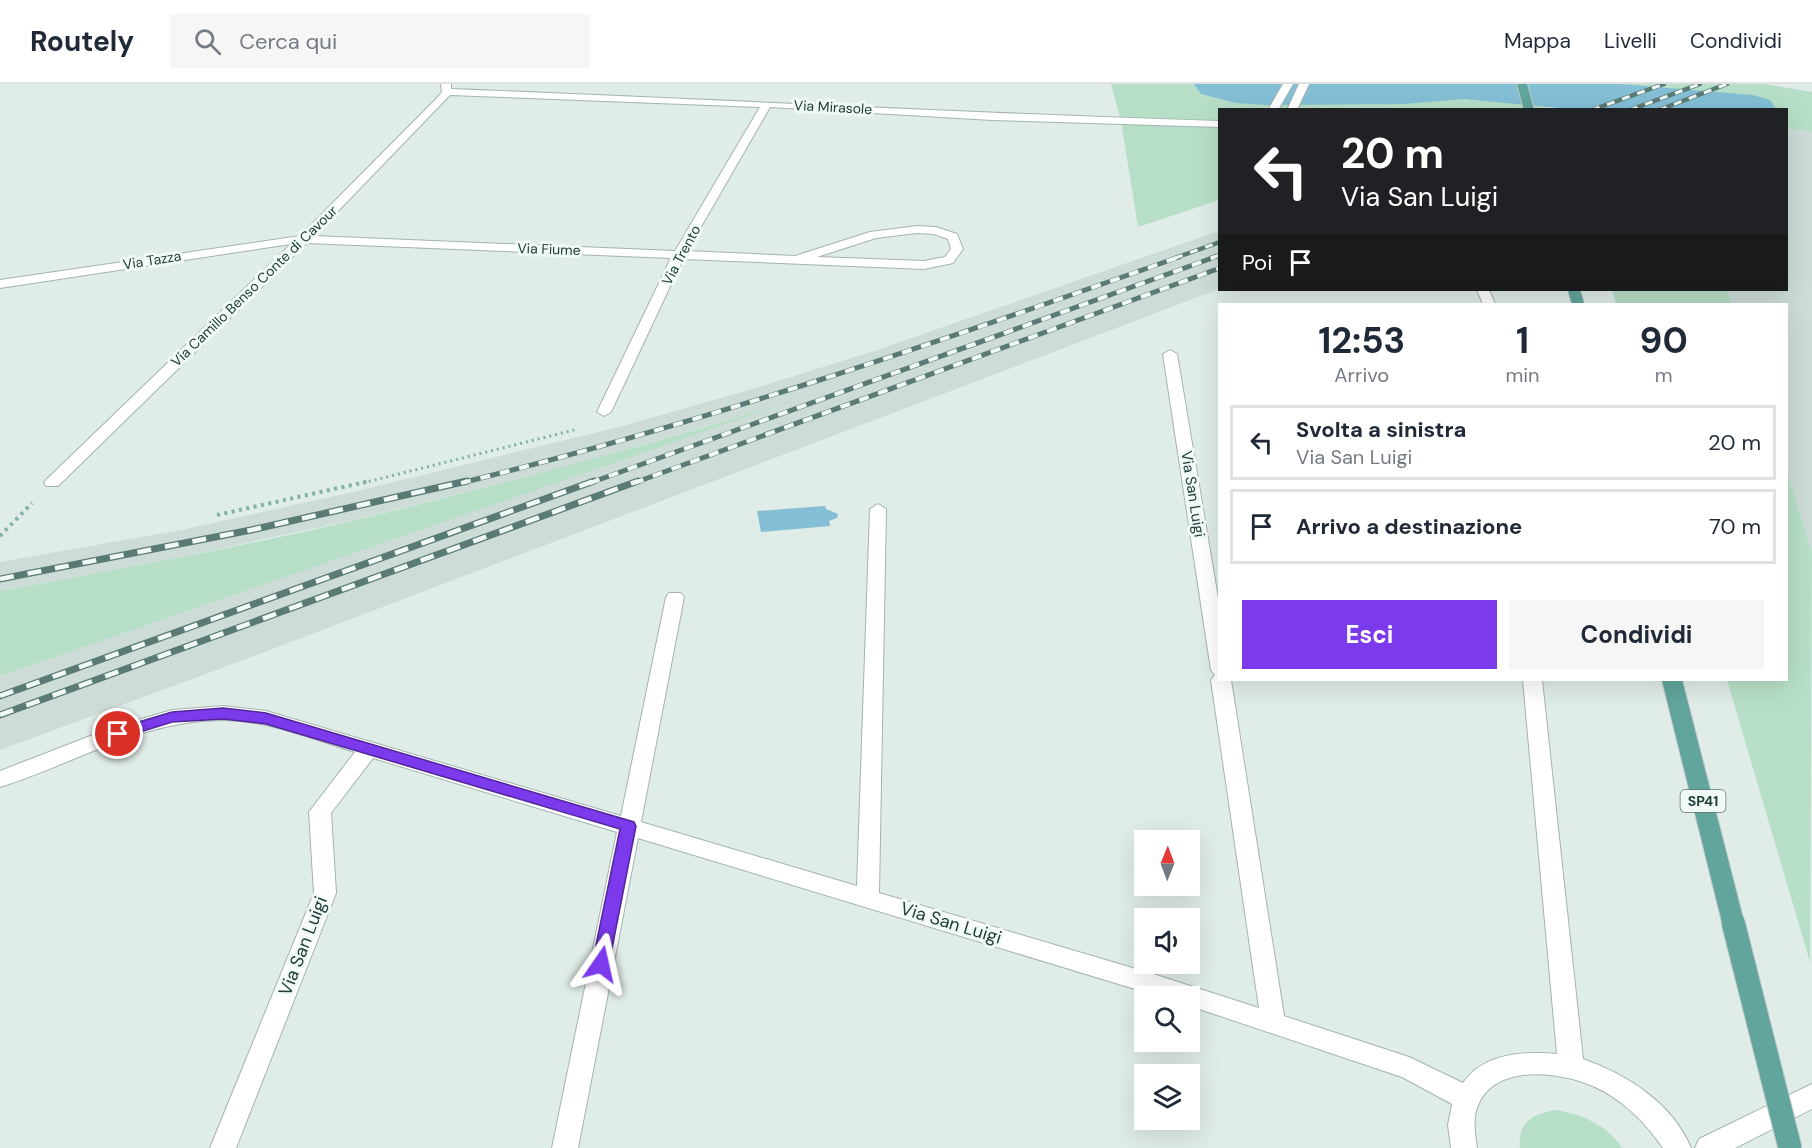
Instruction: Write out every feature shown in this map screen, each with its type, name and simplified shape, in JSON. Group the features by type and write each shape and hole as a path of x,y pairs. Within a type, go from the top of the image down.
{"main road":[{"path":"1522,84 1528,108"},
{"name":"SP41","path":"1672,681 1790,1148"}],"street":[{"path":"1274,108 1288,84"},
{"path":"1292,108 1304,84"},
{"name":"Via Mirasole","path":"446,88 992,117 1218,124"},
{"name":"Via Camillo Benso Conte di Cavour","path":"52,483 304,239 446,88"},
{"name":"Via Trento","path":"604,412 679,255 767,104"},
{"name":"Via Fiume","path":"304,239 795,260 924,265 949,260 957,249 953,237 946,233 927,229 910,229 889,232 795,260"},
{"name":"Via Tazza","path":"0,284 304,239"},
{"name":"Via San Luigi","path":"1170,354 1218,657"},
{"path":"868,898 878,509"},
{"path":"565,1148 675,597"},
{"path":"1221,681 1273,1022"},
{"path":"1533,681 1571,1066"},
{"name":"Via San Luigi","path":"0,779 118,734 172,717 223,713 266,718 1273,1022 1409,1068 1467,1098"},
{"name":"Via San Luigi","path":"223,1148 325,893 320,812 369,749"},
{"path":"1464,1148 1461,1125 1467,1098 1484,1078 1508,1065 1538,1062 1571,1066 1605,1080 1637,1100 1666,1129 1678,1148"},
{"path":"1708,1148 1812,1096"}],"path":[{"path":"217,515 519,445 599,424 604,412"},
{"path":"0,536 52,483"}],"shaded area":[{"path":"1788,127 1812,130 1812,551 1788,475 1788,303 1732,303 1727,291 1788,291"},
{"path":"1218,231 1218,289 230,665 0,750 0,676 773,407 552,471 358,519 172,559 0,591 0,562 181,530 353,492 619,427 874,351"}],"green space":[{"path":"1111,84 1764,84 1812,92 1812,132 1788,128 1788,108 1218,108 1218,200 1138,227 1121,121"},
{"path":"1612,291 1727,291 1732,303 1616,303"},
{"path":"798,399 0,676 0,591 225,548 360,519 580,462"},
{"path":"1788,475 1812,551 1810,962 1727,681 1788,681"},
{"path":"1556,1110 1575,1114 1602,1127 1622,1148 1520,1148 1521,1132 1524,1126 1534,1117"}],"water":[{"path":"825,506 826,509 838,514 837,518 829,521 830,526 761,532 757,511"}],"waterway":[{"path":"1218,84 1236,89 1265,91 1404,90 1464,85 1730,108"}],"railway":[{"path":"1598,108 1664,84"},
{"path":"1635,108 1700,84"},
{"path":"1664,108 1727,84"},
{"path":"1175,258 1218,243"},
{"path":"1211,258 1218,256"},
{"path":"461,483 643,434 823,379 1179,257"},
{"path":"590,483 1215,257"},
{"path":"634,483 1218,269"},
{"path":"0,579 251,530 467,481"},
{"path":"0,696 594,481"},
{"path":"0,715 638,481"}],"route":[{"path":"118,734 172,717 223,713 266,718 628,826 601,964"}]}
